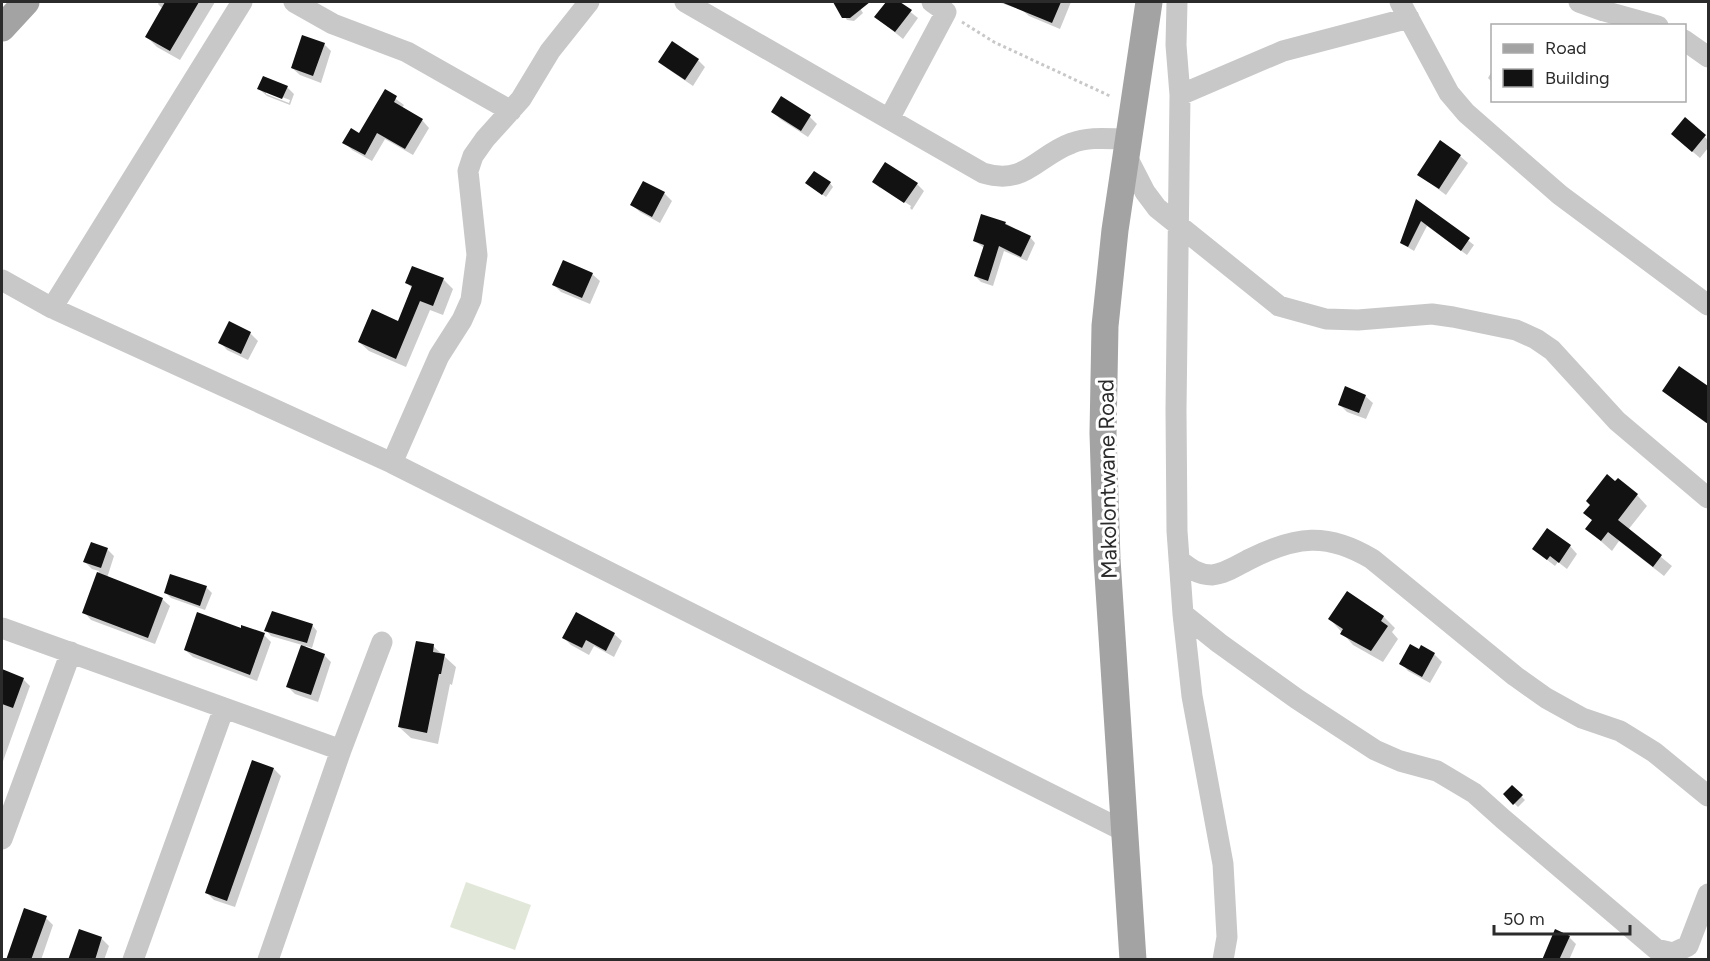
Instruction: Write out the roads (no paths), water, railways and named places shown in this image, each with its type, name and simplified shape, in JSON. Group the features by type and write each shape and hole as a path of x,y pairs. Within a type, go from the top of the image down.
{"main road":[{"path":"2,28 26,2"},
{"name":"Makolontwane Road","path":"1133,960 1107,559 1103,433 1105,326 1115,230 1149,2"}],"street":[{"path":"52,308 242,2"},
{"path":"294,2 333,24 406,52 512,111"},
{"path":"392,463 439,356 462,320 471,300 477,255 468,171 474,156 485,138 521,99 550,51 589,2"},
{"path":"685,2 983,172 998,177 1012,177 1074,142 1092,138 1127,147 1145,192 1157,208 1279,306 1326,319 1358,320 1432,315 1516,330 1536,339 1552,350 1617,421 1708,498"},
{"path":"1177,2 1176,45 1180,96 1176,410 1179,560 1182,614 1192,696 1223,864 1227,937 1222,960"},
{"path":"1579,2 1651,23"},
{"path":"1625,2 1651,23"},
{"path":"889,119 939,7"},
{"path":"1180,96 1283,51 1404,10 1449,93 1466,113 1560,195 1708,305"},
{"path":"1686,41 1708,57"},
{"path":"2,280 52,308 392,463 1124,831"},
{"path":"1179,560 1194,571 1212,574 1223,572 1269,549 1305,539 1322,539 1356,550 1372,559 1546,698 1582,718 1620,731 1654,752 1708,796"},
{"path":"1182,614 1298,699 1375,750 1400,761 1437,771 1474,793 1656,949 1672,953 1688,946 1708,894"},
{"path":"2,628 341,750"},
{"path":"268,960 341,750 382,642"},
{"path":"2,839 71,652"},
{"path":"133,960 224,708"}]}
